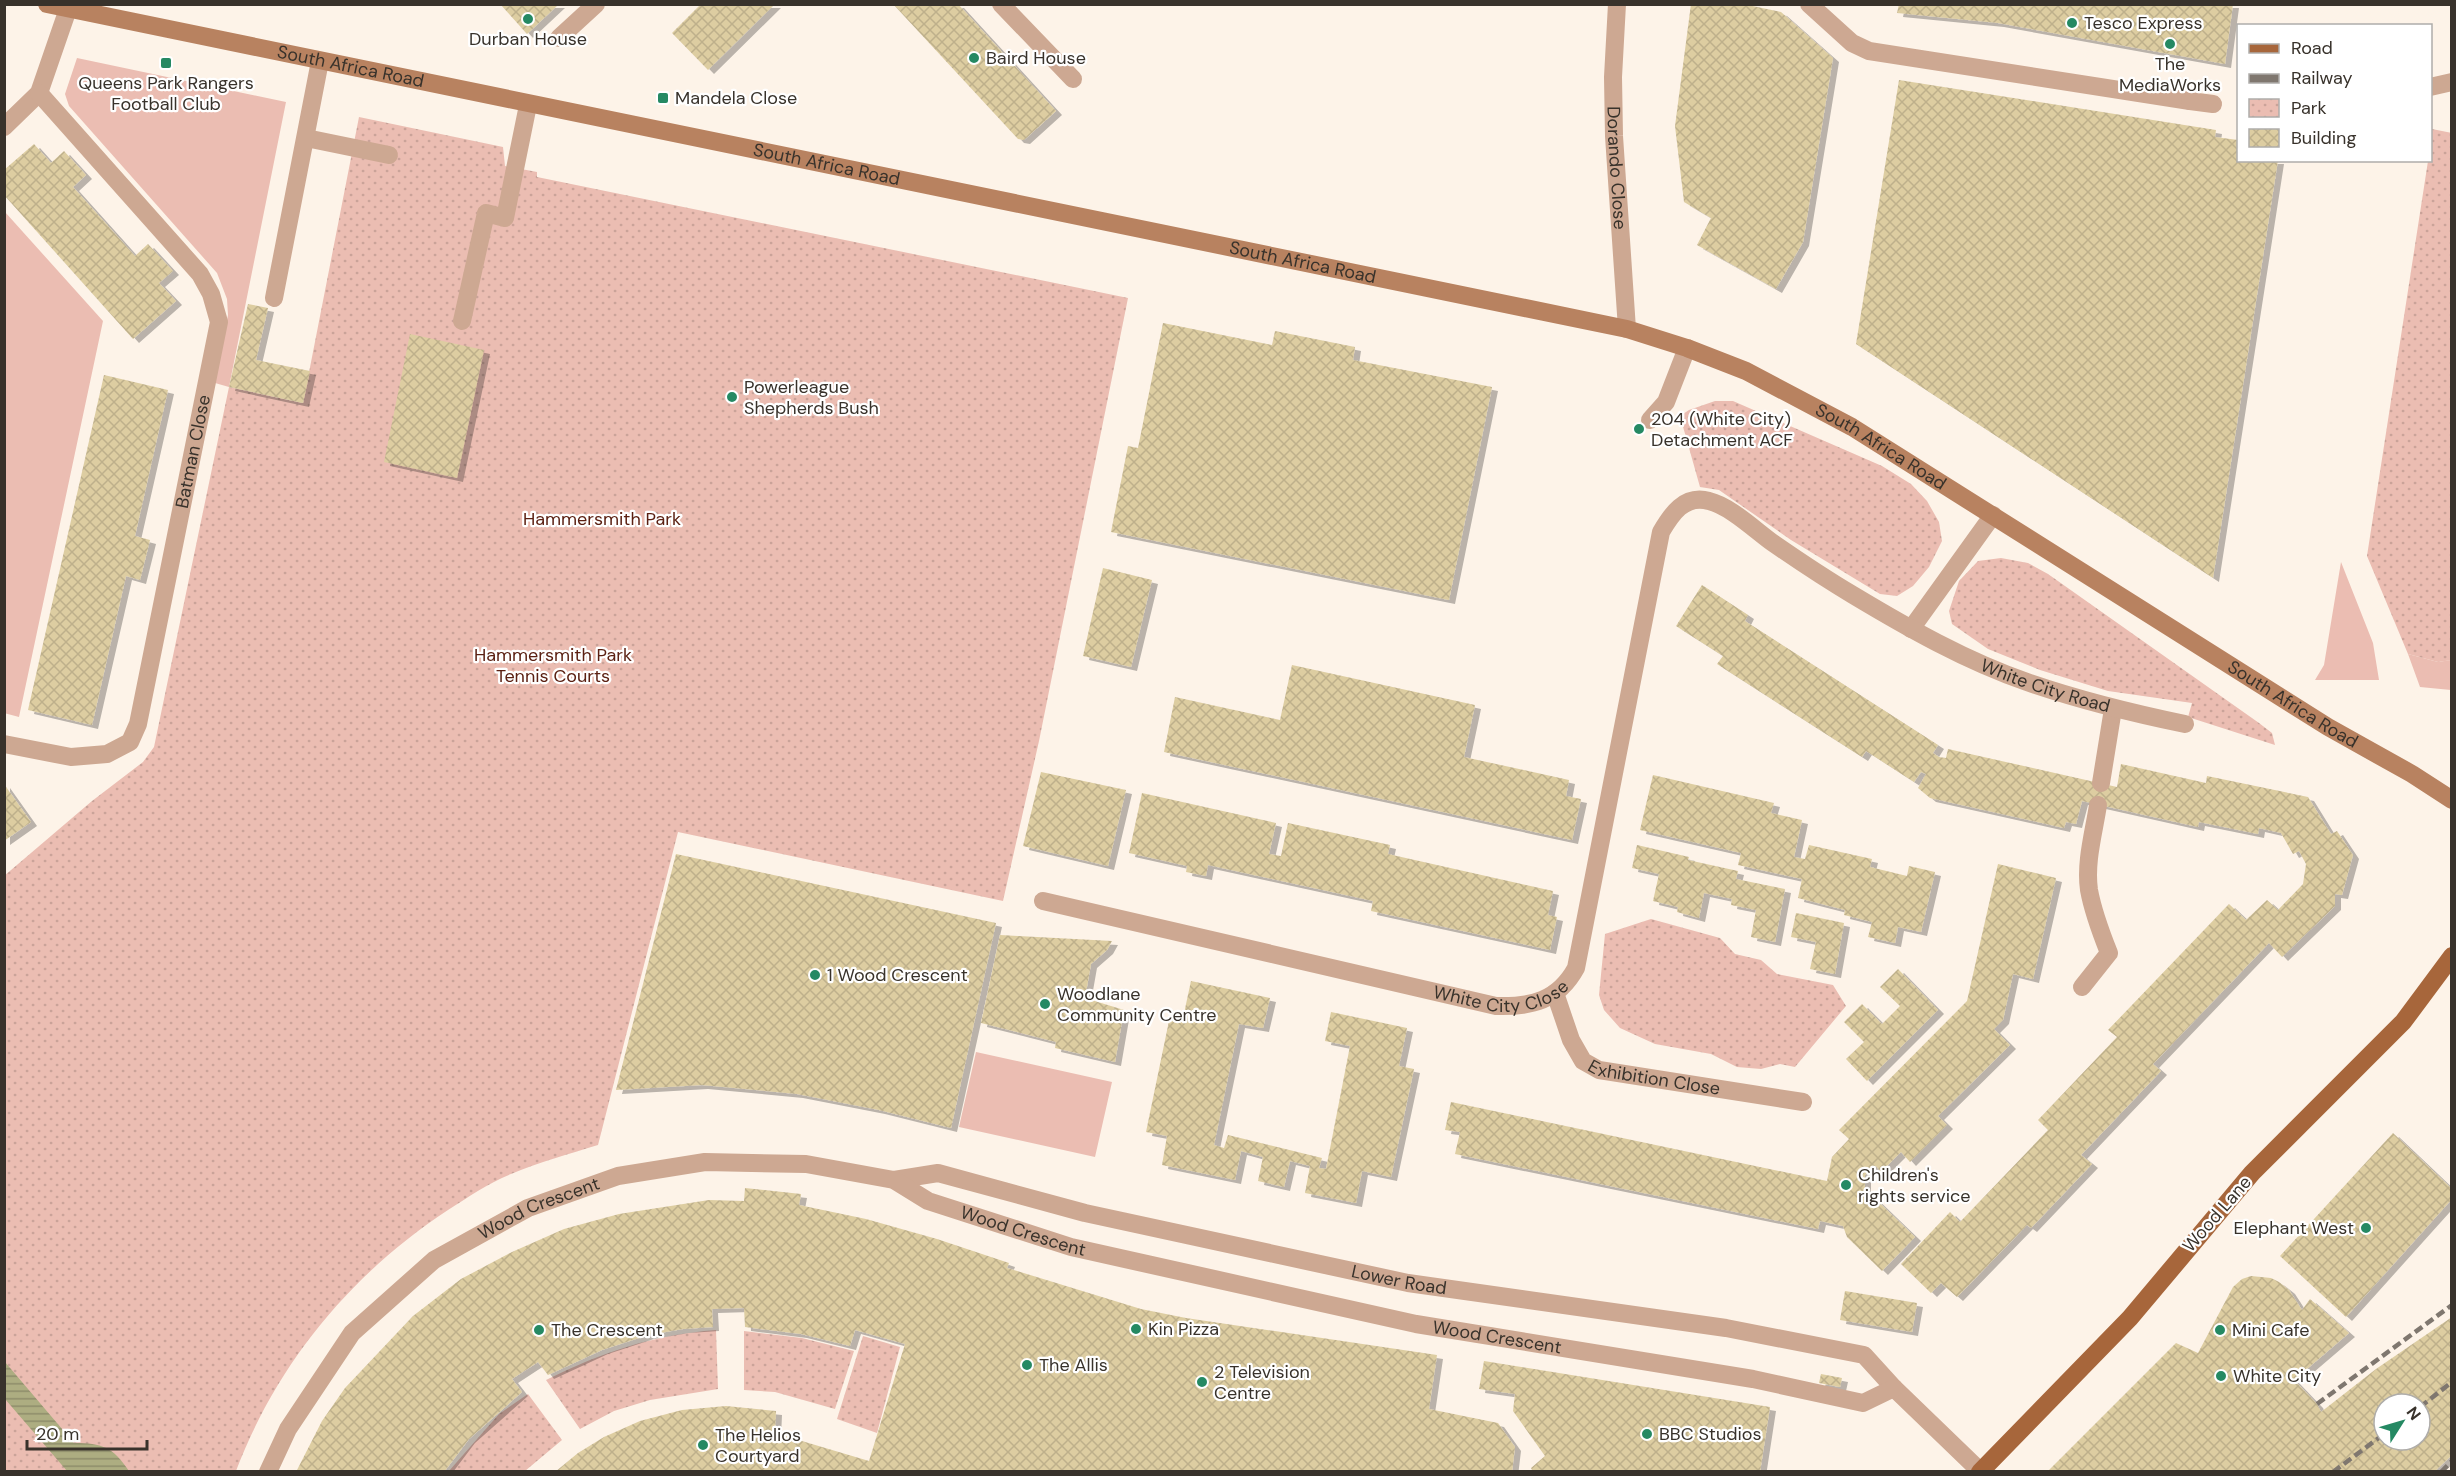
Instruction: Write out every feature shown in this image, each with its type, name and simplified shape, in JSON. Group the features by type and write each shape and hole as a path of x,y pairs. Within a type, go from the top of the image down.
{"main road":[{"name":"Wood Lane","path":"1980,1471 2130,1318 2252,1173 2403,1022 2451,956"}],"street":[{"name":"South Africa Road","path":"47,4 528,105 1627,329 1687,348 1746,371 1852,427 2328,728 2412,774 2451,800"},
{"path":"559,38 596,4"},
{"path":"1001,4 1073,80"},
{"name":"Dorando Close","path":"1617,4 1613,77 1614,136 1627,329"},
{"path":"1809,4 1852,43 1869,51 2212,104"},
{"path":"4,127 39,93 68,9"},
{"path":"274,298 320,61"},
{"path":"2432,87 2451,82"},
{"name":"Batman Close","path":"4,744 71,757 107,754 130,742 138,724 219,322 211,294 200,274 39,93"},
{"path":"462,321 486,213 505,218 528,105"},
{"path":"306,138 389,155"},
{"path":"1650,420 1666,402 1687,348"},
{"name":"White City Road","path":"1690,500 1708,500 1723,507 1779,548 1911,629 1966,657 2026,682 2114,709 2185,724"},
{"name":"White City Close","path":"1043,901 1496,1006 1523,1006 1538,1002 1555,993 1568,983 1576,968 1660,532 1674,510 1690,500"},
{"path":"1911,629 1993,515"},
{"path":"2101,783 2114,709"},
{"path":"2082,987 2109,953 2097,921 2089,882 2098,805"},
{"name":"Exhibition Close","path":"1555,993 1568,1032 1583,1061 1599,1070 1803,1102"},
{"name":"Wood Crescent","path":"268,1472 288,1429 352,1333 434,1260 528,1208 618,1176 705,1162 806,1164 894,1180 928,1201 1071,1247 1416,1324 1753,1379 1863,1403 1894,1388"},
{"name":"Lower Road","path":"894,1180 938,1173 1085,1212 1408,1283 1726,1328 1864,1355 1894,1388 1980,1471"}],"green space":[{"path":"77,58 286,102 229,387 215,383 228,315 227,299 217,273 69,106 65,94"},
{"name":"Hammersmith Park","path":"359,117 503,147 505,166 537,172 537,177 1128,298 1039,741 1003,901 678,832 598,1145 532,1166 479,1190 413,1235 380,1263 349,1292 296,1358 253,1431 236,1471 5,1471 4,876 92,801 143,762 154,747 229,387 303,403"},
{"path":"2432,129 2452,133 2452,660 2438,662 2408,654 2367,556 2428,162 2432,162"},
{"path":"5,212 103,321 19,717 4,713"},
{"path":"1715,401 1733,401 1882,466 1911,484 1927,501 1939,522 1942,541 1929,567 1913,586 1897,596 1880,594 1791,540 1719,490 1700,487 1680,416 1689,410"},
{"path":"2001,558 2028,563 2048,574 2259,723 2272,733 2275,745 2188,717 2192,703 2108,691 2040,670 1988,649 1952,624 1949,611 1959,581 1978,561"},
{"path":"2341,562 2373,643 2379,680 2315,680 2324,665"},
{"path":"2408,654 2438,662 2451,660 2451,690 2420,687"},
{"path":"1651,919 1720,938 1735,954 1761,960 1777,974 1833,985 1846,1006 1795,1067 1780,1064 1761,1069 1737,1067 1711,1054 1655,1044 1620,1028 1604,1010 1599,995 1605,934"},
{"path":"976,1052 1112,1082 1095,1157 959,1127"},
{"path":"716,1330 718,1389 650,1400 614,1411 580,1429 546,1380 628,1346 670,1336"},
{"path":"744,1331 802,1338 854,1351 835,1409 775,1392 744,1390"},
{"path":"863,1336 900,1347 877,1433 837,1419"},
{"path":"528,1394 562,1440 525,1471 449,1471 499,1414"}],"shaded area":[{"path":"5,1362 74,1443 106,1448 118,1456 129,1471 67,1471 5,1399"}],"building":[{"name":"Durban House","path":"500,4 559,4 527,34"},
{"path":"701,4 775,4 708,70 672,33"},
{"name":"Baird House","path":"893,4 958,4 1056,111 1024,140 1018,139"},
{"path":"1691,4 1743,4 1781,12 1833,58 1803,242 1776,289 1697,245 1711,218 1684,202 1675,126"},
{"name":"The MediaWorks","path":"1899,4 2233,4 2225,64 1998,23 1897,13"},
{"path":"1899,80 2216,130 2215,137 2237,140 2237,162 2278,162 2213,578 1856,344"},
{"path":"34,144 51,163 64,151 86,175 73,187 135,256 148,244 173,271 159,283 176,301 133,339 4,195 4,170"},
{"path":"248,304 268,308 256,360 310,371 303,403 229,387"},
{"path":"1163,323 1272,345 1275,331 1355,347 1353,360 1492,387 1449,600 1111,532 1128,446 1138,448"},
{"path":"410,334 484,350 457,478 384,462"},
{"path":"104,375 168,390 135,536 150,540 140,580 126,576 92,725 28,710"},
{"path":"1103,568 1152,580 1131,667 1083,656"},
{"path":"1702,585 1748,615 1745,621 1938,745 1933,753 1939,757 1946,758 1948,749 2117,787 2121,764 2206,783 2207,776 2308,797 2331,834 2337,831 2353,855 2342,895 2335,894 2335,906 2282,957 2269,943 2153,1064 2161,1071 2081,1155 2092,1164 2031,1228 2027,1225 1957,1297 1941,1283 1931,1293 1901,1264 1950,1212 1960,1222 2048,1130 2038,1120 2117,1037 2108,1030 2229,904 2246,920 2267,900 2278,910 2303,884 2306,864 2299,851 2293,854 2281,833 2259,828 2258,834 2199,822 2198,827 2082,801 2076,824 2066,822 2064,828 1930,798 1918,788 1926,774 1921,772 1914,782 1866,751 1862,757 1717,664 1723,656 1676,626"},
{"path":"1292,665 1475,705 1464,757 1569,780 1566,796 1581,799 1572,840 1164,752 1175,697 1280,720"},
{"path":"1041,772 1126,790 1108,866 1023,846"},
{"path":"1653,775 1774,803 1771,813 1802,820 1794,857 1805,859 1809,845 1872,859 1870,867 1907,876 1909,866 1935,872 1921,932 1898,927 1895,943 1868,937 1872,922 1844,915 1845,910 1798,898 1802,879 1738,865 1741,853 1640,830"},
{"path":"4,784 31,822 4,841"},
{"path":"1142,793 1276,823 1269,854 1281,856 1288,823 1390,845 1388,854 1553,891 1548,915 1557,917 1550,950 1371,911 1373,901 1208,865 1206,876 1186,872 1187,866 1129,853"},
{"path":"1637,845 1689,857 1688,860 1738,871 1736,879 1785,889 1775,942 1751,937 1756,910 1731,905 1732,899 1704,893 1699,918 1677,912 1678,907 1653,901 1659,874 1632,868"},
{"name":"1 Wood Crescent","path":"676,854 996,923 951,1128 879,1110 797,1094 702,1085 616,1090"},
{"path":"1998,864 2056,878 2033,979 2013,974 2003,1020 1994,1029 2010,1045 1938,1116 1947,1125 1910,1162 1901,1152 1881,1172 1876,1166 1865,1175 1865,1189 1915,1237 1882,1271 1847,1237 1843,1226 1820,1221 1818,1229 1455,1154 1460,1132 1445,1130 1451,1102 1827,1181 1832,1157 1849,1139 1839,1130 1967,1001"},
{"path":"1796,913 1844,923 1835,974 1810,969 1816,942 1791,937"},
{"name":"Woodlane Community Centre","path":"1000,935 1112,941 1107,950 1091,964 1085,998 1124,1010 1115,1062 1055,1048 1056,1042 981,1023"},
{"path":"1898,969 1938,1010 1867,1081 1846,1059 1864,1042 1844,1022 1862,1004 1882,1024 1900,1006 1880,987"},
{"path":"1191,981 1270,998 1263,1028 1239,1024 1214,1145 1224,1148 1228,1135 1322,1158 1319,1168 1326,1169 1350,1046 1325,1041 1331,1012 1407,1028 1399,1066 1414,1069 1391,1177 1362,1171 1356,1203 1305,1193 1310,1166 1290,1161 1284,1187 1258,1181 1263,1157 1241,1151 1235,1180 1162,1165 1167,1136 1146,1132 1170,1016 1183,1018"},
{"name":"Elephant West","path":"2393,1133 2452,1189 2452,1199 2346,1317 2280,1256"},
{"path":"745,1188 801,1194 799,1205 866,1219 937,1239 1009,1263 1007,1268 1141,1309 1186,1318 1437,1355 1429,1409 1498,1423 1515,1447 1512,1472 555,1472 578,1453 604,1437 640,1421 682,1410 726,1406 776,1411 775,1433 869,1461 905,1344 855,1330 850,1346 801,1334 745,1327 744,1308 712,1309 713,1327 648,1335 602,1350 548,1375 538,1362 512,1379 522,1392 469,1439 444,1472 296,1472 322,1421 345,1388 413,1316 461,1279 512,1252 564,1229 619,1214 709,1200 744,1201"},
{"name":"White City","path":"2251,1276 2271,1278 2289,1290 2302,1310 2310,1299 2349,1333 2294,1380 2317,1404 2321,1412 2376,1369 2452,1317 2452,1455 2434,1472 2047,1472 2176,1343 2198,1353 2233,1287 2242,1279"},
{"path":"1845,1291 1917,1303 1912,1332 1840,1320"},
{"name":"BBC Studios","path":"1484,1361 1770,1407 1760,1472 1533,1472 1531,1468 1545,1456 1513,1411 1515,1394 1479,1389"},
{"path":"1821,1374 1842,1378 1840,1387 1819,1383"}],"railway":[{"path":"2317,1404 2452,1305"},
{"path":"2432,1398 2452,1382"},
{"path":"2333,1472 2372,1443"},
{"path":"2441,1472 2452,1461"}],"place":[{"name":"Durban House","path":"528,19"},
{"name":"Tesco Express","path":"2072,23"},
{"name":"The MediaWorks","path":"2170,44"},
{"name":"Baird House","path":"974,58"},
{"name":"Queens Park Rangers Football Club","path":"166,63"},
{"name":"Mandela Close","path":"663,98"},
{"name":"Powerleague Shepherds Bush","path":"732,397"},
{"name":"204 (White City) Detachment ACF","path":"1639,429"},
{"name":"1 Wood Crescent","path":"815,975"},
{"name":"Woodlane Community Centre","path":"1045,1004"},
{"name":"Children's rights service","path":"1846,1185"},
{"name":"Elephant West","path":"2366,1228"},
{"name":"Kin Pizza","path":"1136,1329"},
{"name":"The Crescent","path":"539,1330"},
{"name":"Mini Cafe","path":"2220,1330"},
{"name":"The Allis","path":"1027,1365"},
{"name":"White City","path":"2221,1376"},
{"name":"2 Television Centre","path":"1202,1382"},
{"name":"BBC Studios","path":"1647,1434"},
{"name":"The Helios Courtyard","path":"703,1445"}],"park label":[{"name":"Hammersmith Park Tennis Courts","path":"553,665"}]}
